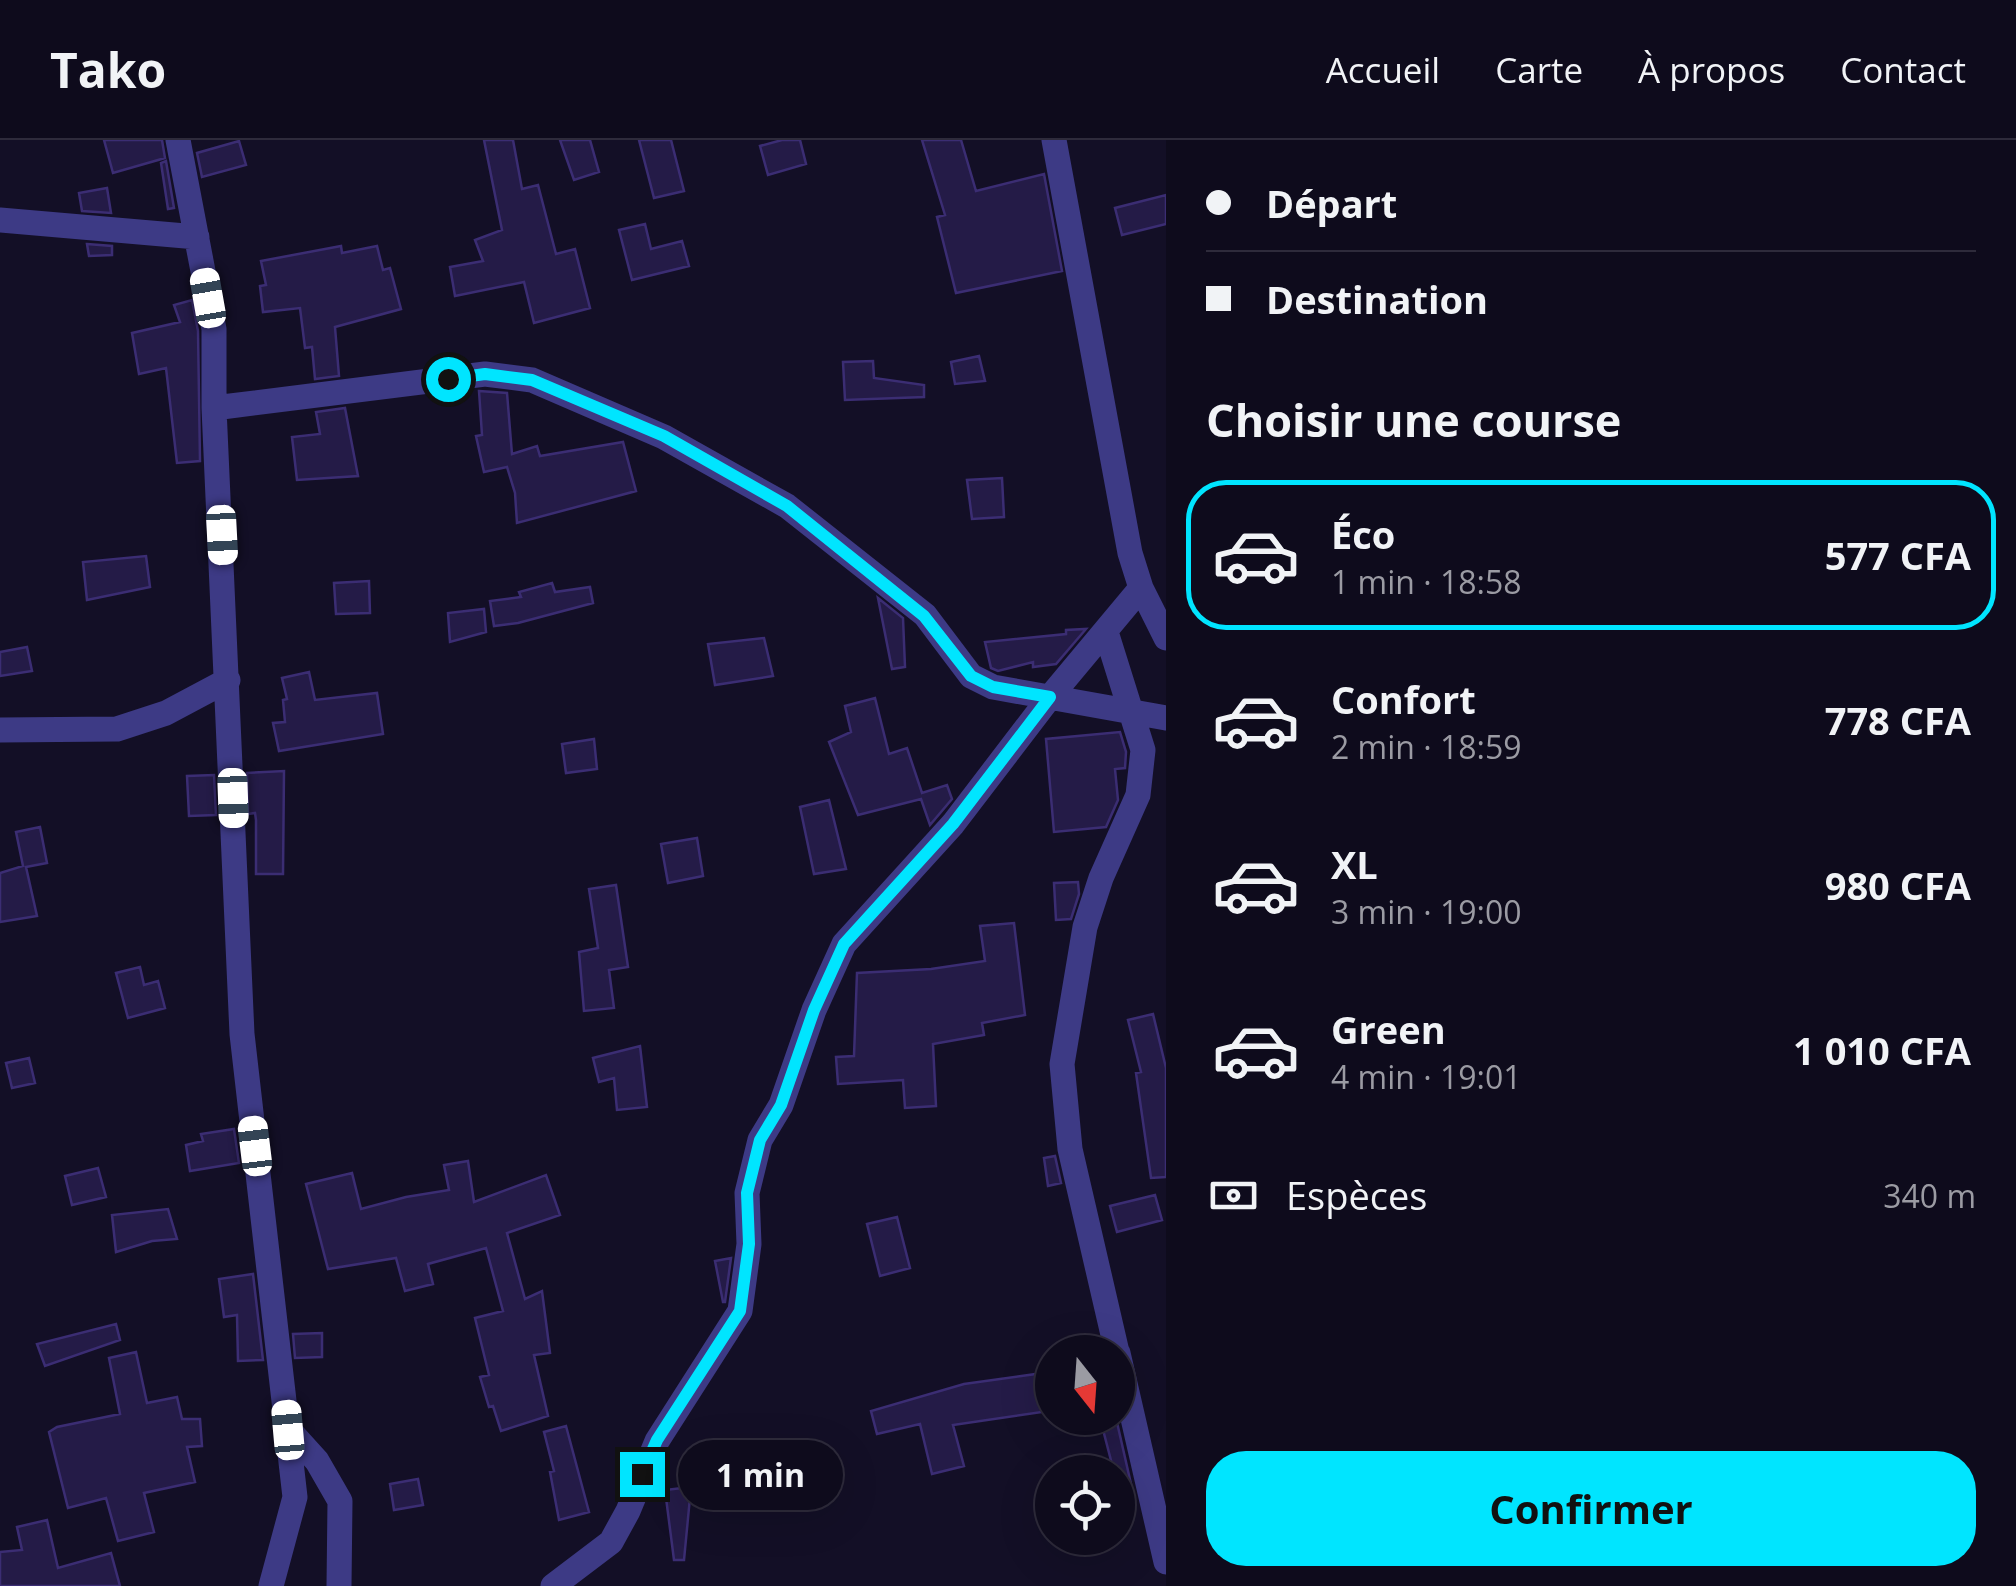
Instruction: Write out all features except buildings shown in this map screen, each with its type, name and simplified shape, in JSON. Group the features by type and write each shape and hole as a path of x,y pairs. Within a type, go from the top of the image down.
{"street":[{"path":"178,140 214,329 214,408 242,1034 295,1497 271,1586"},
{"path":"1054,140 1130,553 1141,588 1166,638"},
{"path":"0,220 197,237"},
{"path":"214,408 485,374 532,380 664,436 787,506 924,616 971,676 993,687 1166,718"},
{"path":"553,1586 611,1542 628,1512 657,1440 740,1311 749,1244 747,1193 760,1140 781,1105 814,1010 844,944 953,824 1050,697 1141,588"},
{"path":"1106,632 1142,750 1138,795 1101,878 1085,927 1062,1064 1070,1149 1113,1335"},
{"path":"0,730 117,729 166,713 228,680"},
{"path":"288,1430 317,1461 340,1501 339,1586"},
{"path":"1135,1430 1166,1562"}],"route":[{"path":"448,379 485,374 532,380 664,436 787,506 924,616 971,676 993,687 1050,697 953,824 844,944 814,1010 781,1105 760,1140 747,1193 749,1244 740,1311 657,1440 642,1474"}]}
